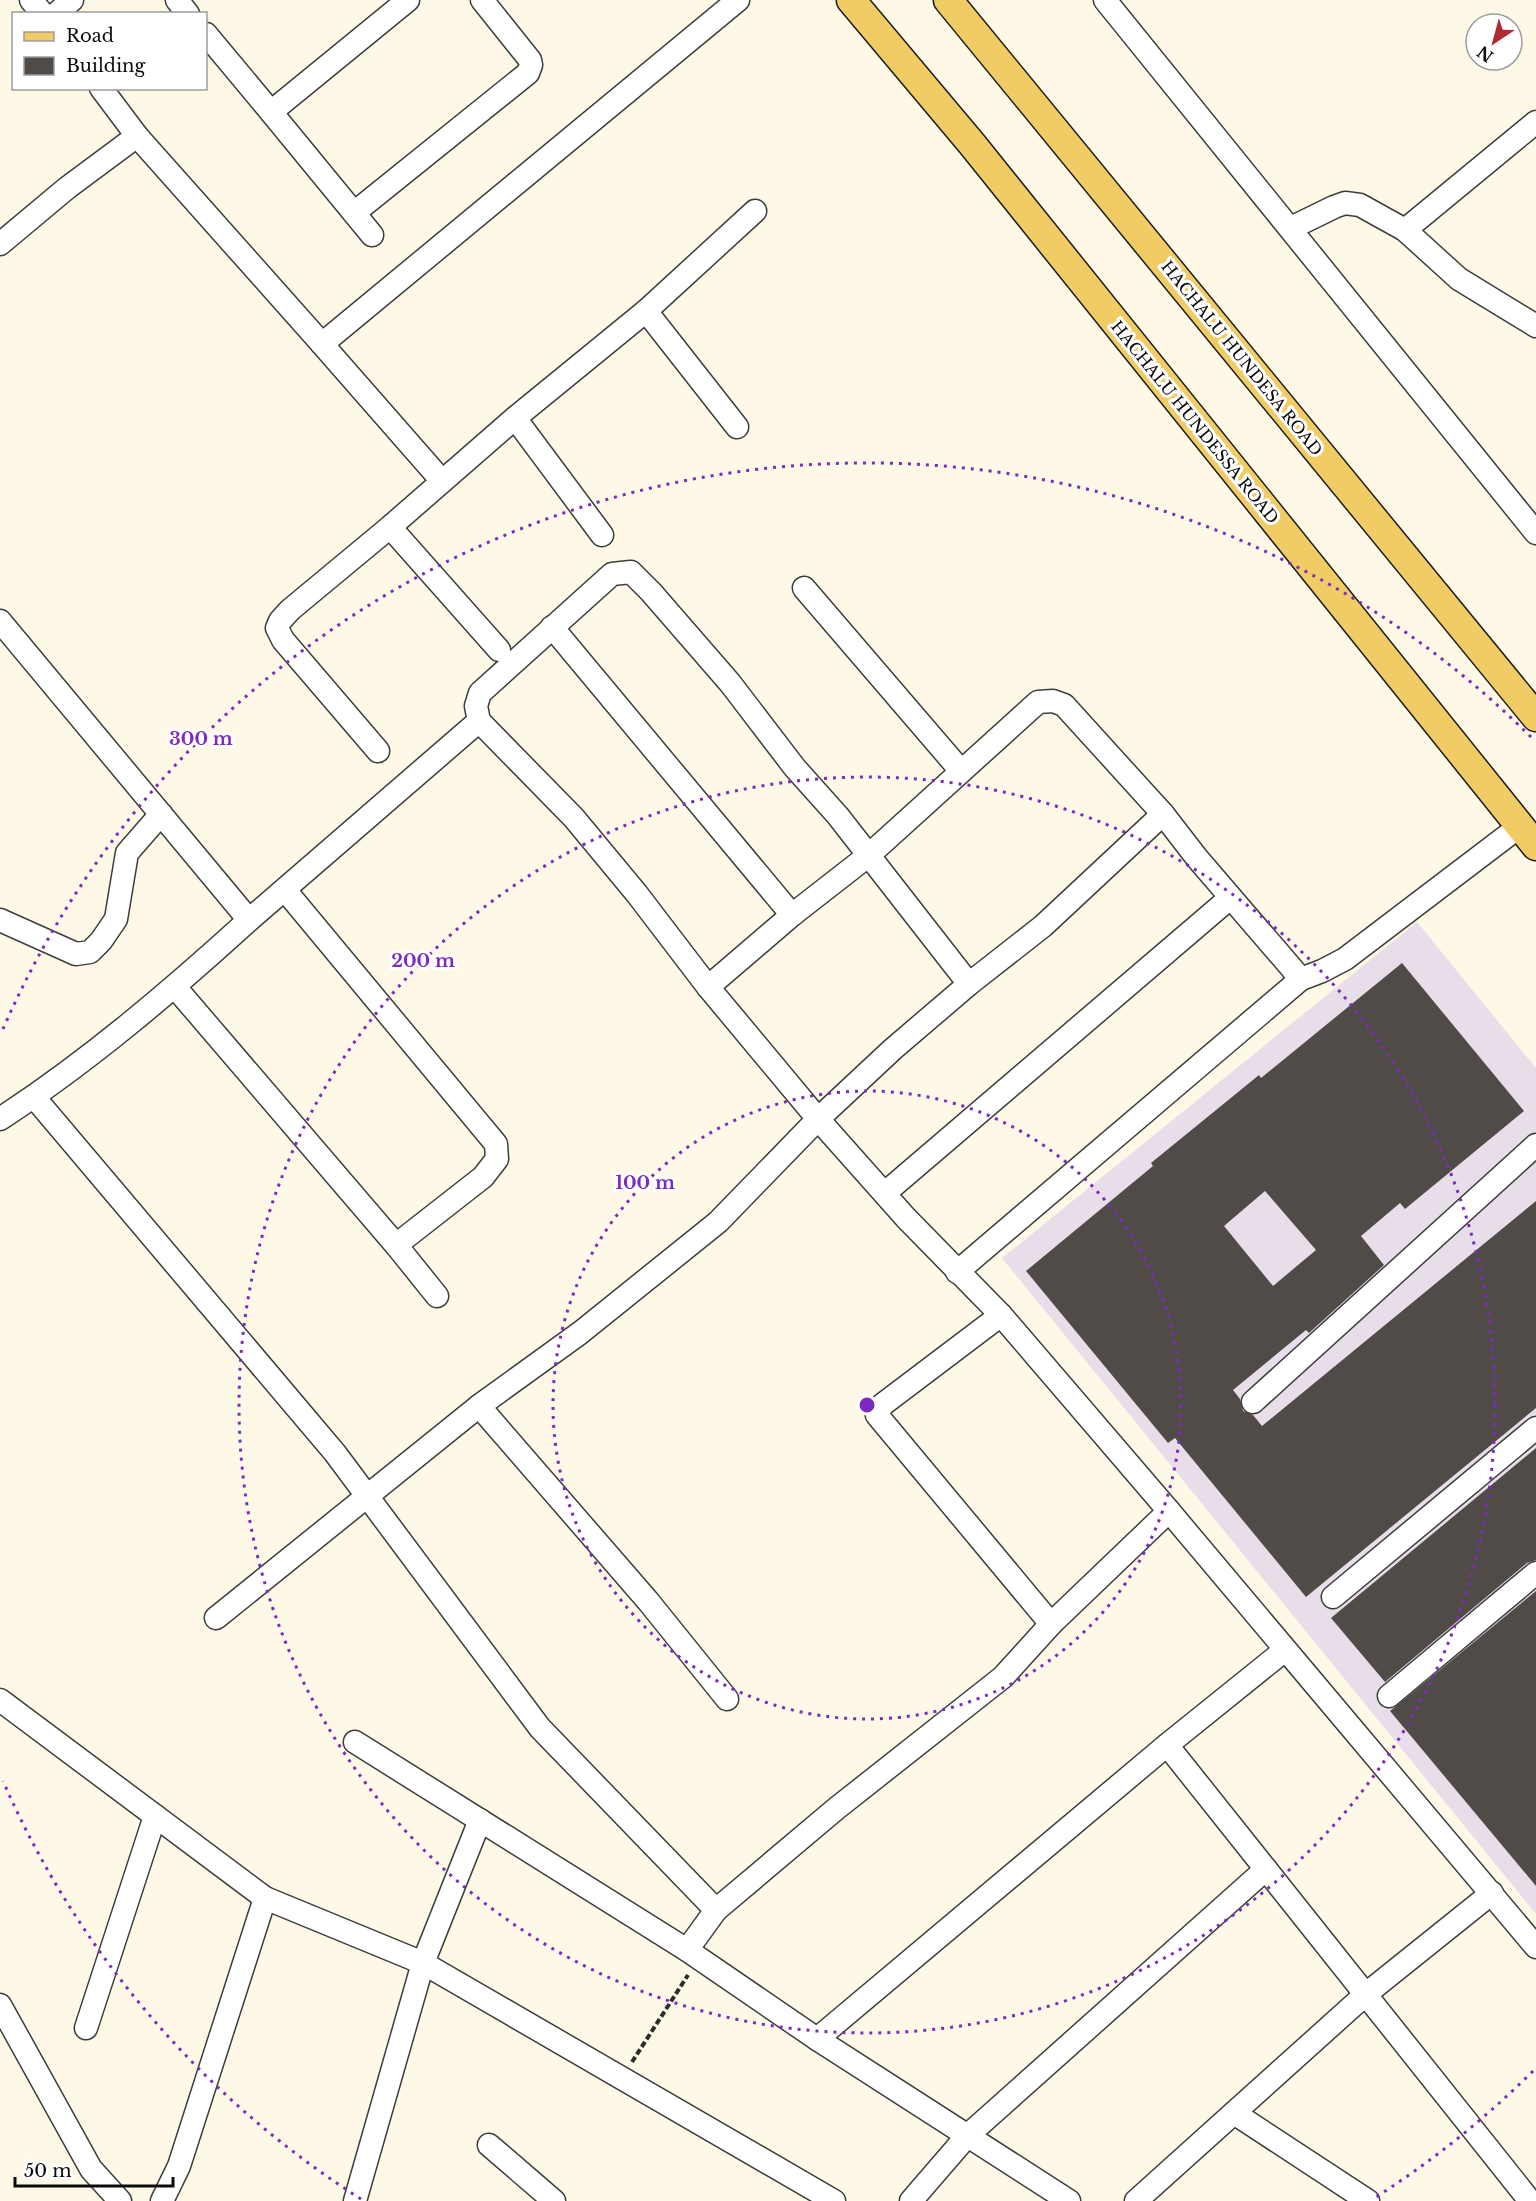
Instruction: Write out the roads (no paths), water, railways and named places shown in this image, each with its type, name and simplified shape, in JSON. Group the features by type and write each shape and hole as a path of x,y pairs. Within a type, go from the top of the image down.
{"main road":[{"name":"HACHALU HUNDESSA ROAD","path":"851,0 972,144 1528,836"},
{"name":"HACHALU HUNDESA ROAD","path":"948,0 1536,717"}],"street":[{"path":"31,0 41,12"},
{"path":"58,12 72,0"},
{"path":"271,112 408,0"},
{"path":"354,213 528,73 530,60 482,0"},
{"path":"322,344 738,0"},
{"path":"1106,0 1536,533"},
{"path":"207,35 372,235"},
{"path":"102,90 137,136 442,481"},
{"path":"1405,230 1536,122"},
{"path":"0,244 67,188 137,136"},
{"path":"1292,228 1334,207 1353,202 1405,230 1459,279 1536,326"},
{"path":"378,751 283,640 277,628 280,621 515,418 646,311 755,211"},
{"path":"646,311 737,427"},
{"path":"515,418 602,535"},
{"path":"390,527 499,650"},
{"path":"969,984 838,816 795,768 730,683 631,572 612,573 480,693 476,706 479,721 574,818 637,894 708,987 818,1119 957,1272 1001,1315 1536,1947"},
{"path":"804,588 961,771"},
{"path":"0,621 249,920"},
{"path":"552,627 792,915"},
{"path":"708,987 792,915 869,855 1038,702 1053,701 1064,705 1163,814 1230,898 1301,979"},
{"path":"0,1119 34,1097 175,987 479,721"},
{"path":"0,920 75,954 90,952 101,941 116,919 127,853 161,814"},
{"path":"216,1618 479,1406 580,1333 718,1222 818,1119 893,1049 969,984 1043,926 1163,814"},
{"path":"957,1272 1301,979 1345,959 1528,836"},
{"path":"285,890 496,1144 497,1159 483,1177 396,1245"},
{"path":"885,1193 1230,898"},
{"path":"175,987 437,1296"},
{"path":"34,1097 336,1453 540,1728 716,1910"},
{"path":"1253,1402 1536,1145"},
{"path":"1001,1315 882,1405 877,1415 1051,1624"},
{"path":"479,1406 648,1601 727,1699"},
{"path":"1333,1598 1536,1428"},
{"path":"693,1954 716,1910 837,1808 1003,1677 1051,1624 1169,1511"},
{"path":"1389,1696 1536,1573"},
{"path":"817,2039 1167,1745 1285,1650"},
{"path":"0,1700 265,1898 423,1963 834,2201"},
{"path":"355,1742 693,1954 817,2039 1069,2201"},
{"path":"1167,1745 1530,2201"},
{"path":"86,2028 155,1815"},
{"path":"355,2201 423,1963 480,1820"},
{"path":"910,2201 967,2136 1266,1869"},
{"path":"1136,2201 1366,1994 1492,1893"},
{"path":"162,2201 179,2166 265,1898"},
{"path":"0,2005 91,2169 120,2201"},
{"path":"1234,2113 1368,2201"},
{"path":"489,2145 548,2199"}]}
